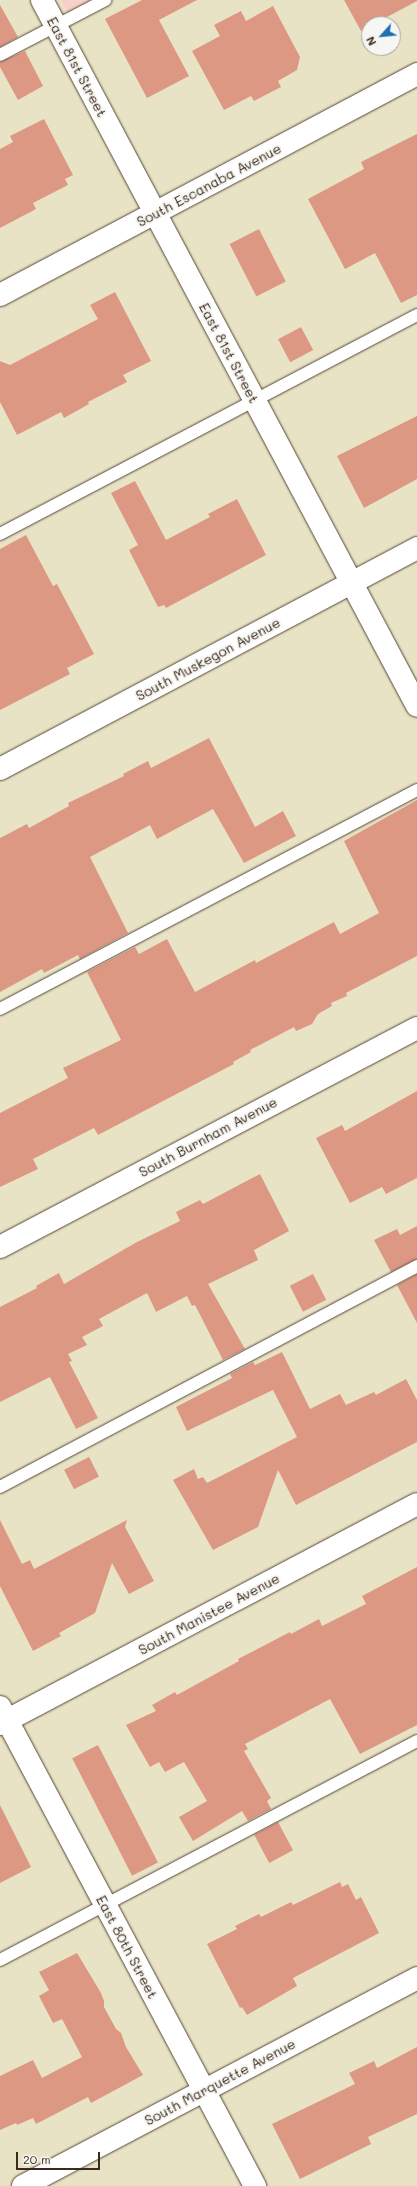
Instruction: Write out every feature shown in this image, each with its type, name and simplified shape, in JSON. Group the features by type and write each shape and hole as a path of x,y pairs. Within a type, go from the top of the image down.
{"street":[{"name":"East 81st Street","path":"42,0 417,706"},
{"name":"South Escanaba Avenue","path":"0,295 417,74"},
{"name":"South Muskegon Avenue","path":"0,769 417,548"},
{"name":"South Burnham Avenue","path":"0,1247 417,1028"},
{"name":"South Manistee Avenue","path":"2,1717 417,1504"},
{"name":"East 80th Street","path":"2,1717 105,1904 255,2186"},
{"name":"South Marquette Avenue","path":"23,2186 417,1978"}],"lane":[{"path":"0,55 105,0"},
{"path":"0,534 417,316"},
{"path":"0,1009 417,790"},
{"path":"0,1486 417,1266"},
{"path":"0,1960 417,1741"}],"shaded area":[{"path":"61,0 105,0 71,18"}],"building":[{"path":"142,0 197,0 159,20 189,76 147,98 105,19"},
{"path":"344,0 417,0 389,16 361,16 361,31"},
{"path":"0,5 18,37 0,47"},
{"path":"273,6 300,57 297,70 278,81 281,87 254,101 251,96 224,110 192,51 220,36 214,25 241,11 246,21"},
{"path":"25,51 43,86 18,100 0,67 0,62"},
{"path":"44,119 73,175 65,179 68,185 33,203 36,209 0,228 0,149 13,142 10,136"},
{"path":"417,134 417,295 401,303 375,253 345,269 308,199 364,169 361,162"},
{"path":"259,229 286,282 256,297 230,244"},
{"path":"115,292 151,361 123,375 127,382 88,402 89,404 64,418 61,412 17,435 0,402 0,361 10,365 98,319 90,305"},
{"path":"301,327 313,350 290,362 278,339"},
{"path":"417,416 417,479 364,508 337,456"},
{"path":"135,481 166,540 210,517 208,514 237,499 266,555 166,608 164,605 158,607 129,550 138,545 111,493"},
{"path":"26,535 53,586 57,584 94,654 67,668 70,674 0,710 0,549"},
{"path":"209,738 255,827 283,811 296,836 244,863 213,809 157,839 150,825 90,857 128,933 80,959 78,955 44,973 42,969 0,992 0,838 27,824 29,828 69,806 68,803 124,776 123,774 148,761 151,768"},
{"path":"417,800 417,956 346,993 347,996 331,1003 332,1006 318,1014 312,1024 296,1031 294,1027 250,1050 251,1052 233,1062 234,1064 98,1135 94,1128 33,1159 38,1169 0,1187 0,1113 68,1078 63,1068 121,1040 87,972 135,947 139,954 167,939 195,992 255,960 256,963 334,922 340,934 379,913 344,841"},
{"path":"417,1091 417,1178 386,1194 382,1187 350,1203 316,1138 342,1125 345,1131"},
{"path":"260,1174 289,1231 254,1250 258,1260 208,1284 245,1349 223,1360 195,1305 192,1306 187,1296 156,1312 147,1293 99,1319 103,1326 82,1337 87,1345 68,1354 72,1361 69,1362 98,1418 76,1429 50,1377 0,1402 0,1307 37,1288 36,1286 59,1273 64,1284 137,1242 180,1221 176,1212 200,1200 203,1204"},
{"path":"417,1226 417,1259 391,1272 374,1240 397,1229 400,1235"},
{"path":"313,1274 326,1300 303,1312 290,1286"},
{"path":"417,1274 417,1323 397,1285"},
{"path":"282,1352 310,1409 340,1394 346,1405 374,1392 376,1395 406,1379 417,1400 417,1442 296,1505 278,1470 258,1527 213,1550 173,1480 194,1469 198,1479 203,1477 207,1483 297,1437 273,1390 187,1431 176,1407 232,1378 230,1374 253,1362 255,1365"},
{"path":"89,1457 99,1477 74,1489 64,1470"},
{"path":"0,1520 22,1564 30,1560 34,1569 127,1520 125,1527 154,1581 129,1594 112,1563 95,1613 59,1633 61,1636 33,1651 0,1586"},
{"path":"417,1567 417,1725 360,1754 330,1699 245,1744 248,1749 244,1751 271,1798 267,1801 271,1809 248,1821 242,1811 193,1841 179,1817 207,1801 184,1762 165,1772 159,1762 150,1767 126,1725 156,1711 152,1705 175,1692 177,1695 239,1661 238,1659 290,1632 291,1634 319,1619 322,1626 366,1604 362,1596"},
{"path":"98,1745 158,1863 132,1876 72,1758"},
{"path":"0,1805 31,1867 0,1883"},
{"path":"278,1822 293,1850 269,1863 254,1835"},
{"path":"340,1882 342,1887 348,1884 356,1900 361,1897 379,1933 293,1978 297,1986 247,2015 242,2007 240,2008 207,1944 237,1929 235,1926 259,1914 261,1917 291,1902 293,1905"},
{"path":"77,1953 101,1993 104,2001 104,2007 116,2029 121,2033 126,2047 143,2075 91,2103 88,2097 36,2124 33,2118 0,2130 0,2076 33,2060 42,2078 82,2057 62,2019 53,2023 39,1996 49,1990 39,1972"},
{"path":"417,2047 417,2114 368,2137 371,2144 300,2179 272,2124 355,2084 349,2073 374,2061 377,2068"}]}
